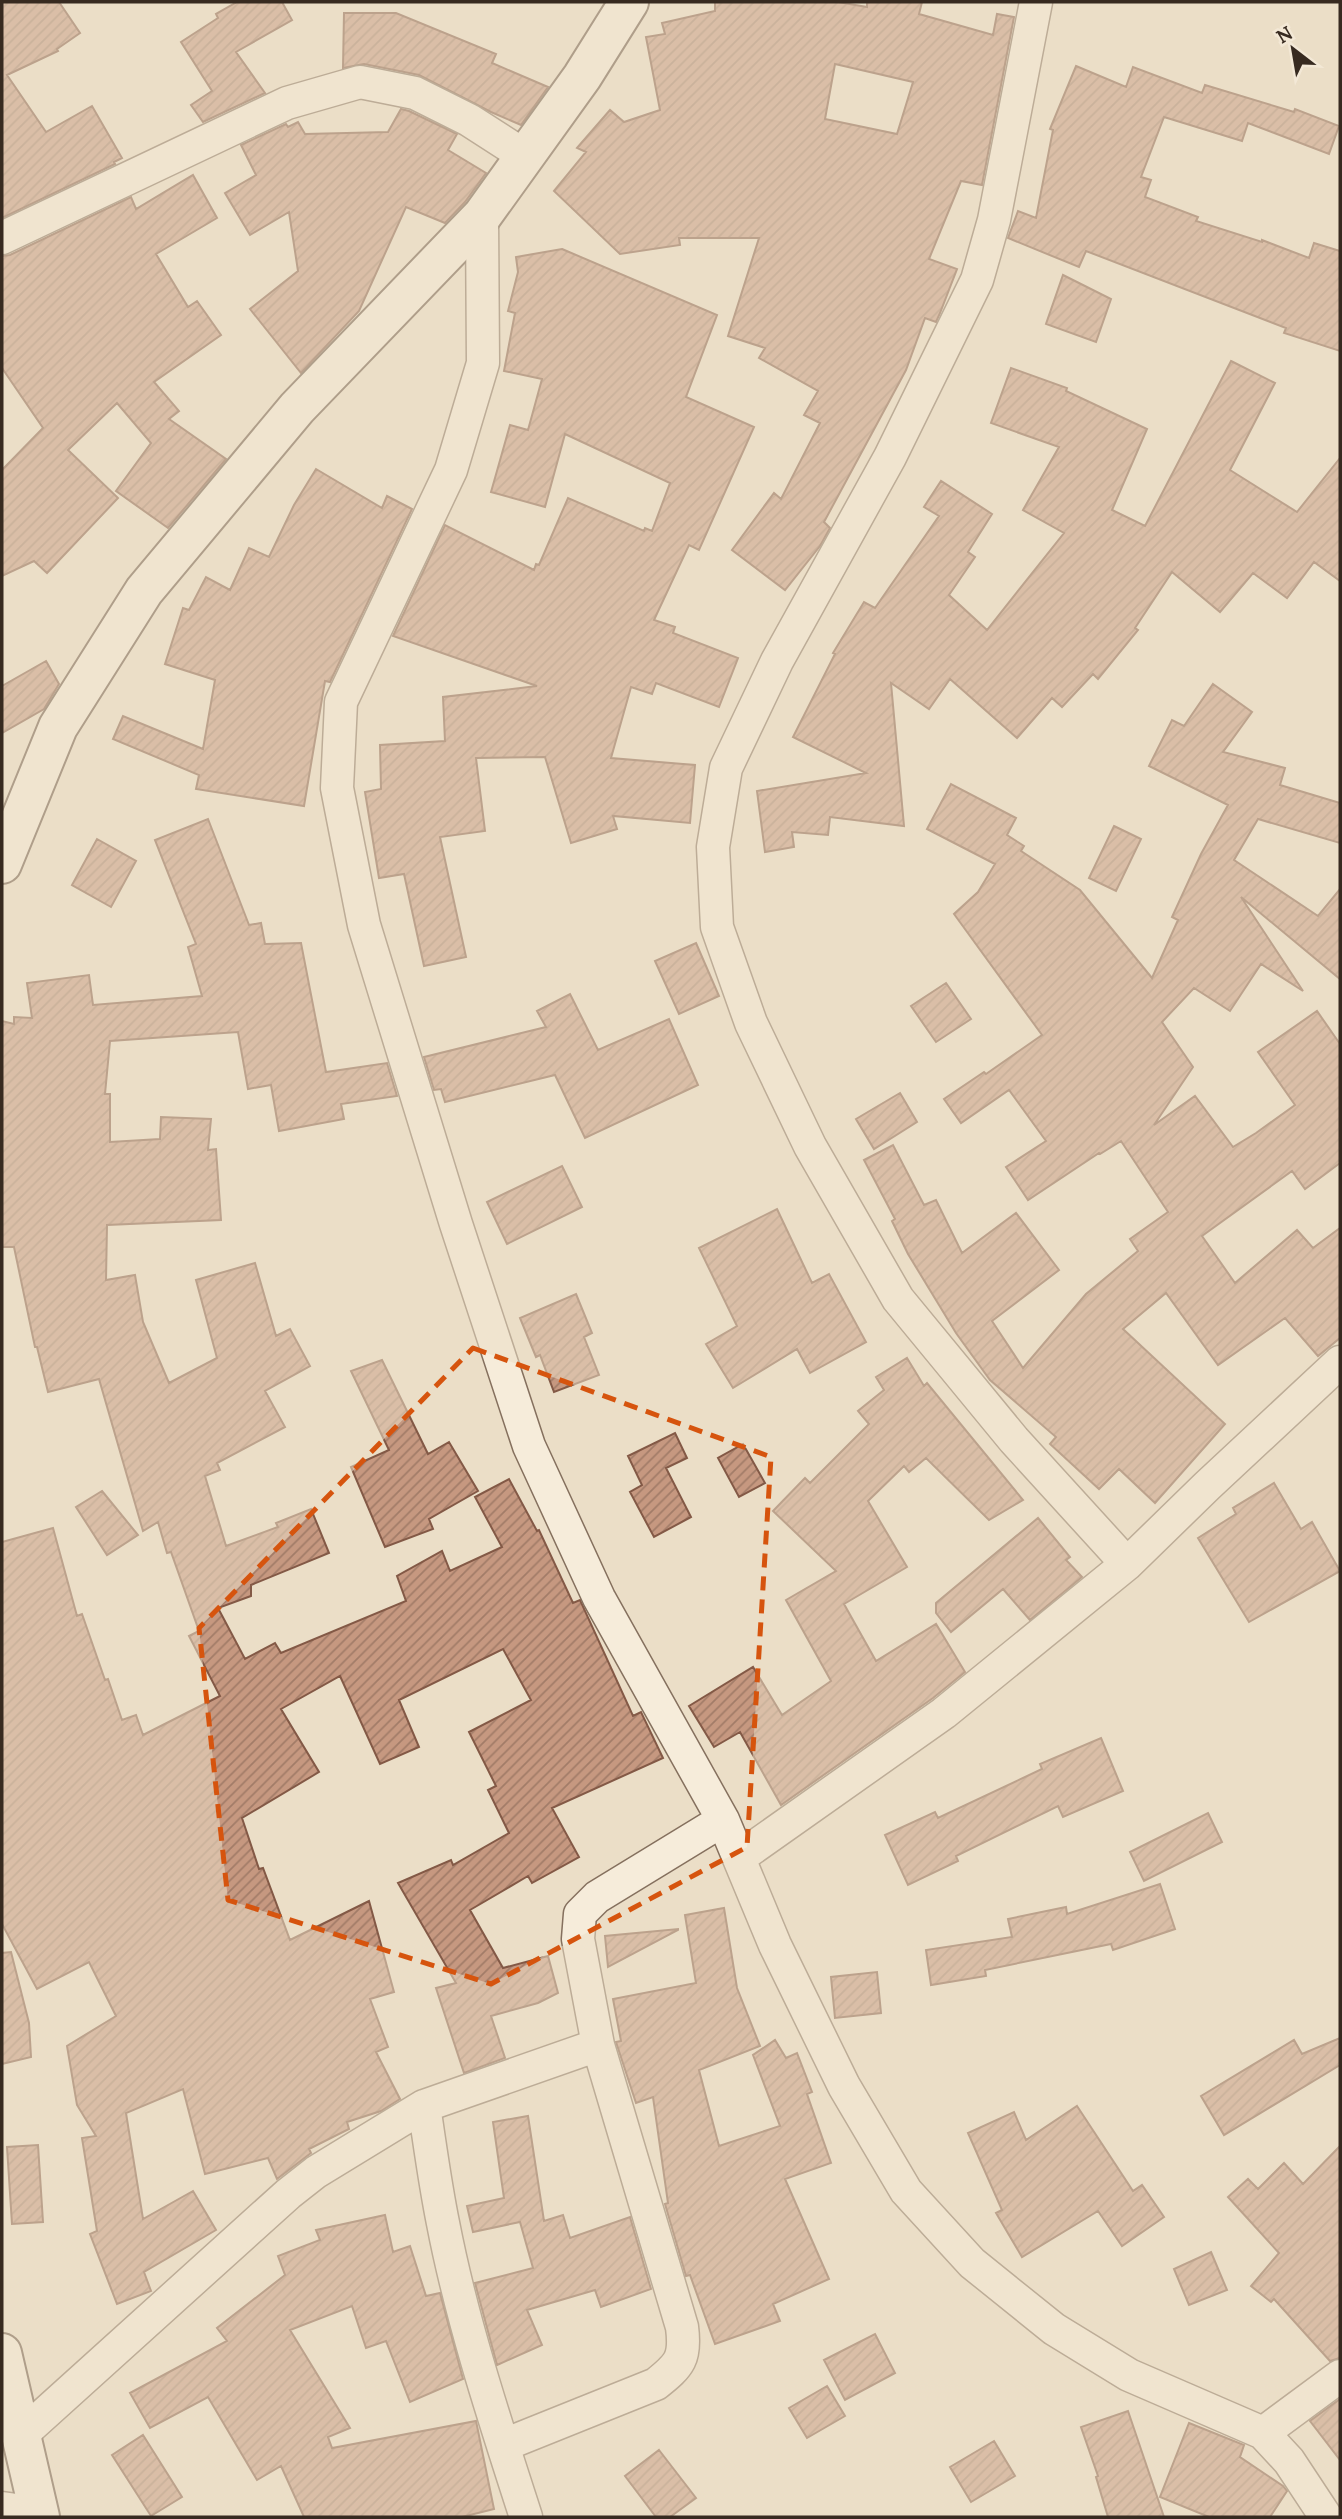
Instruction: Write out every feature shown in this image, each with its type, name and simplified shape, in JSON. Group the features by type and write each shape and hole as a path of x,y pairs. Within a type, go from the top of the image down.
{"street":[{"path":"2,864 58,727 144,592 297,408 482,216 582,77 629,2"},
{"path":"1035,2 994,220 978,280 890,457 777,661 726,768 713,847 717,927 751,1023 810,1146 898,1299 1014,1440 1127,1564"},
{"path":"2,238 287,103 360,82 415,93 469,120 525,156"},
{"path":"482,216 483,363 451,470 341,702 337,788 364,925 456,1224 529,1446 600,1598 723,1820 775,1945 844,2086 906,2191 972,2263 1054,2329 1129,2375 1263,2433 1289,2461 1326,2517"},
{"path":"740,1857 944,1713 1127,1564 1340,1362"},
{"path":"504,2445 656,2384 674,2370 684,2348 682,2327 598,2045 578,1939 580,1914 597,1897 723,1820"},
{"path":"20,2436 236,2238 316,2172 424,2106 598,2045"},
{"path":"424,2106 443,2223 467,2324 526,2517"},
{"path":"2,2353 40,2515 2,2508"},
{"path":"1263,2433 1340,2376"}],"highlighted area":[{"path":"473,1348 771,1457 747,1847 491,1984 228,1900 199,1628"}],"building":[{"path":"2,2 59,2 80,33 57,49 58,51 7,75 46,132 92,106 122,158 114,162 115,164 2,218"},
{"path":"237,2 282,2 292,20 236,52 265,93 203,122 191,105 212,91 181,42 218,18 216,14"},
{"path":"715,2 838,2 867,7 867,2 922,2 919,14 993,35 997,14 1014,17 982,185 961,181 929,259 957,269 940,313 936,322 925,318 906,370 824,522 830,528 820,546 785,590 732,550 774,493 781,499 820,423 804,415 818,391 759,358 765,348 728,336 759,238 679,238 680,245 620,254 554,191 586,152 577,148 610,110 624,122 660,110 646,37 665,34 662,23 715,11","holes":["835,64 913,82 897,134 825,119"]},
{"path":"344,13 396,13 496,54 492,63 548,87 521,125 419,75 364,64 343,68"},
{"path":"1076,66 1126,87 1133,67 1202,93 1205,85 1294,112 1295,109 1339,126 1329,154 1248,123 1242,141 1164,117 1141,177 1151,180 1145,197 1198,217 1196,221 1262,240 1309,258 1314,243 1340,251 1340,351 1284,333 1286,328 1086,251 1079,267 1008,238 1018,211 1036,218 1053,130 1050,129"},
{"path":"401,109 457,134 448,150 486,173 465,202 445,223 406,207 359,311 301,373 250,309 298,271 289,212 250,235 225,193 256,175 241,145 286,124 288,127 298,122 305,134 388,132"},
{"path":"193,175 217,218 156,254 188,307 197,301 221,335 154,382 179,411 169,419 226,459 168,528 116,491 151,443 117,403 68,450 118,498 47,573 34,561 2,576 2,470 43,428 2,368 2,256 10,255 131,197 136,209"},
{"path":"562,249 717,315 686,397 754,427 699,550 689,545 654,620 675,627 673,633 738,658 719,707 656,683 652,694 631,687 611,758 695,765 690,823 613,816 617,829 571,843 545,757 476,758 485,831 440,837 466,957 424,966 404,874 379,878 365,792 381,789 380,745 445,741 443,697 537,686 393,636 445,525 534,570 536,564 539,565 568,498 644,531 645,528 652,531 670,483 565,434 545,507 491,492 510,425 528,430 542,379 504,371 515,313 508,311 518,272 516,257"},
{"path":"1063,275 1111,299 1096,342 1046,324"},
{"path":"1231,361 1275,383 1230,470 1297,512 1340,458 1340,581 1314,562 1287,598 1253,573 1220,612 1172,572 1135,628 1138,630 1098,679 1093,674 1062,707 1052,698 1017,738 950,679 929,709 891,683 904,826 830,817 828,835 792,832 794,847 765,852 757,791 866,773 793,737 835,654 833,653 864,602 875,608 939,516 924,507 941,481 992,514 968,552 975,557 949,595 987,630 1064,533 1023,510 1059,447 991,423 1011,368 1067,388 1066,391 1147,429 1112,510 1145,526"},
{"path":"316,469 382,508 387,496 412,509 330,682 325,681 304,806 196,789 199,775 113,739 123,716 203,749 215,680 165,664 183,608 189,610 206,577 230,590 249,548 269,557 294,505"},
{"path":"46,661 59,684 44,709 2,733 2,686"},
{"path":"1213,684 1252,712 1223,752 1285,768 1280,785 1340,803 1340,843 1258,819 1234,860 1318,916 1340,889 1340,979 1241,897 1303,991 1261,964 1230,1011 1194,988 1162,1022 1193,1067 1154,1125 1195,1096 1233,1147 1256,1133 1295,1105 1258,1052 1317,1011 1340,1044 1340,1163 1305,1189 1292,1171 1202,1236 1235,1283 1297,1230 1313,1248 1340,1228 1340,1338 1318,1356 1285,1318 1218,1365 1166,1293 1123,1329 1225,1424 1155,1503 1119,1469 1099,1489 1050,1444 1056,1437 990,1380 956,1333 908,1254 892,1221 895,1219 864,1160 893,1145 924,1205 936,1200 962,1253 1016,1213 1059,1270 992,1321 1023,1368 1086,1294 1138,1251 1130,1239 1168,1212 1121,1141 1028,1200 1006,1167 1046,1141 1009,1090 961,1123 944,1099 1042,1035 954,914 978,892 995,864 927,829 951,784 1016,818 1007,835 1024,846 1021,851 1080,890 1152,978 1178,920 1172,917 1201,854 1228,805 1149,766 1172,720 1184,726"},
{"path":"208,819 249,925 261,923 265,944 301,943 326,1072 387,1063 397,1096 341,1104 344,1119 279,1131 271,1085 248,1089 238,1032 110,1041 105,1094 110,1094 110,1142 160,1139 161,1117 211,1119 208,1150 216,1149 221,1220 107,1225 106,1280 135,1275 143,1322 169,1383 217,1358 196,1280 255,1263 276,1336 290,1329 310,1366 265,1391 285,1427 217,1463 220,1470 205,1476 226,1546 278,1527 276,1523 311,1509 329,1553 251,1585 251,1596 218,1608 245,1659 275,1643 281,1653 406,1601 397,1576 442,1551 450,1571 502,1547 475,1497 509,1479 537,1531 539,1530 573,1603 580,1600 633,1716 641,1712 663,1758 552,1808 579,1857 532,1883 528,1876 470,1910 503,1968 548,1956 558,1993 538,2003 491,2016 505,2058 464,2073 436,1988 456,1983 398,1883 451,1860 453,1865 509,1833 488,1790 496,1786 469,1732 531,1700 503,1649 399,1700 419,1747 380,1764 340,1676 281,1709 319,1772 242,1818 259,1869 263,1868 290,1940 369,1901 394,1992 370,1999 388,2047 376,2052 400,2099 381,2111 347,2122 349,2129 309,2149 311,2153 277,2179 268,2158 205,2174 183,2089 126,2113 143,2219 193,2191 216,2230 144,2272 151,2291 117,2304 90,2234 97,2231 82,2138 96,2136 77,2105 67,2046 116,2016 89,1962 37,1989 2,1924 2,1542 53,1528 77,1616 82,1614 122,1720 136,1715 143,1735 220,1696 189,1636 199,1631 171,1552 167,1553 158,1522 143,1531 99,1379 48,1392 35,1347 14,1247 2,1247 2,1021 14,1024 14,1017 32,1018 27,983 89,975 93,1005 202,996 188,947 196,944 155,840"},
{"path":"1114,826 1141,839 1116,891 1089,878"},
{"path":"97,839 136,861 111,907 72,885"},
{"path":"696,943 719,996 679,1014 655,961"},
{"path":"946,983 971,1019 936,1042 911,1006"},
{"path":"570,994 598,1050 669,1019 698,1085 585,1138 555,1075 445,1102 441,1089 434,1090 424,1057 546,1027 537,1011"},
{"path":"900,1093 917,1122 874,1149 856,1119"},
{"path":"562,1166 582,1207 507,1244 487,1202"},
{"path":"777,1209 812,1283 829,1274 866,1342 810,1373 797,1349 733,1388 706,1344 737,1326 699,1248"},
{"path":"576,1294 592,1333 584,1337 599,1375 554,1392 540,1355 536,1357 520,1318"},
{"path":"907,1358 924,1386 927,1383 1023,1500 989,1520 926,1458 909,1472 904,1466 868,1501 907,1567 844,1604 876,1661 936,1624 965,1672 933,1698 781,1805 740,1732 714,1747 689,1706 753,1667 782,1715 831,1681 786,1600 836,1571 773,1511 805,1478 810,1483 869,1424 858,1411 884,1390 876,1377"},
{"path":"382,1360 428,1454 449,1442 478,1491 429,1519 433,1529 385,1547 351,1467 389,1450 351,1371"},
{"path":"675,1433 687,1458 666,1468 691,1517 654,1537 630,1492 642,1485 628,1456"},
{"path":"743,1444 765,1483 739,1497 718,1458"},
{"path":"1274,1483 1301,1529 1312,1522 1340,1571 1249,1622 1198,1538 1236,1514 1233,1508"},
{"path":"102,1491 138,1535 107,1555 76,1507"},
{"path":"1038,1518 1070,1557 1066,1560 1082,1577 1030,1620 1003,1589 951,1632 936,1613 936,1603"},
{"path":"1101,1738 1123,1791 1063,1817 1058,1806 956,1856 958,1861 908,1885 885,1835 935,1812 938,1818 1042,1769 1040,1764"},
{"path":"1208,1813 1222,1842 1144,1881 1130,1852"},
{"path":"1160,1884 1175,1929 1113,1950 1111,1944 985,1970 986,1976 931,1985 926,1950 1012,1937 1008,1919 1066,1907 1067,1914"},
{"path":"724,1908 737,1988 760,2046 699,2070 719,2146 780,2126 753,2055 775,2040 786,2058 797,2053 812,2092 807,2094 831,2163 785,2179 829,2279 773,2304 780,2321 715,2344 690,2275 686,2276 665,2204 668,2203 653,2097 636,2103 616,2042 621,2041 613,1999 696,1983 685,1915"},
{"path":"678,1930 608,1967 605,1936"},
{"path":"11,1952 29,2023 31,2057 2,2064 2,1953"},
{"path":"877,1972 881,2013 835,2018 831,1977"},
{"path":"1340,2038 1340,2065 1224,2135 1201,2096 1294,2040 1302,2054"},
{"path":"1077,2106 1133,2191 1142,2185 1164,2217 1122,2246 1098,2211 1022,2257 996,2213 1002,2210 968,2133 1014,2112 1026,2140"},
{"path":"528,2116 544,2221 563,2215 570,2238 630,2217 651,2289 601,2307 595,2290 527,2310 542,2345 497,2365 475,2283 533,2268 520,2222 473,2232 467,2206 504,2198 493,2122"},
{"path":"38,2145 43,2222 12,2224 7,2147"},
{"path":"1340,2146 1340,2358 1330,2361 1274,2299 1271,2302 1251,2286 1279,2253 1228,2197 1248,2179 1258,2189 1284,2163 1303,2184"},
{"path":"385,2215 393,2252 410,2246 426,2296 440,2293 463,2379 410,2402 386,2341 366,2348 352,2306 290,2330 350,2428 328,2437 332,2448 476,2421 494,2509 462,2517 304,2517 281,2466 257,2480 208,2397 150,2428 130,2393 227,2341 217,2328 285,2275 278,2256 320,2240 316,2230"},
{"path":"1211,2252 1227,2290 1189,2305 1174,2269"},
{"path":"875,2334 895,2373 845,2400 824,2360"},
{"path":"827,2386 845,2416 807,2438 789,2408"},
{"path":"1340,2399 1340,2460 1310,2421"},
{"path":"1128,2411 1164,2517 1108,2517 1096,2477 1098,2476 1081,2427"},
{"path":"1189,2423 1244,2445 1240,2457 1283,2486 1287,2491 1270,2517 1209,2517 1160,2497"},
{"path":"143,2435 182,2497 151,2516 112,2455"},
{"path":"994,2441 1015,2476 971,2502 950,2467"},
{"path":"659,2450 696,2498 670,2517 656,2517 625,2476"}]}
